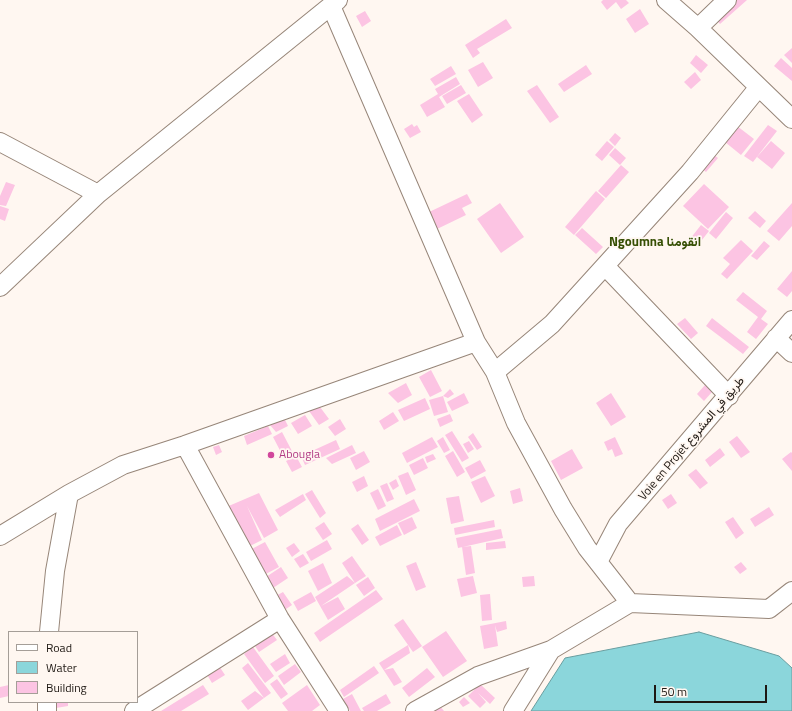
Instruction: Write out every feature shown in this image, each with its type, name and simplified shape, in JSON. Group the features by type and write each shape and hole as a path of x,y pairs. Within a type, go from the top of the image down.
{"street":[{"path":"666,0 698,28 758,88 792,119"},
{"path":"698,28 727,0"},
{"path":"0,287 98,194 334,3 476,342 495,372 516,423 563,509 598,562 630,603"},
{"path":"495,372 552,324 690,172 758,88"},
{"path":"0,142 98,194"},
{"path":"605,266 729,396"},
{"name":"Voie en Projet طريق في المشروع","path":"598,562 618,524 729,396 792,320"},
{"path":"776,338 792,353"},
{"path":"0,536 69,494 123,465 185,445 476,342"},
{"path":"185,445 280,619 339,711"},
{"path":"48,631 55,570 69,494"},
{"path":"415,711 478,676 551,650 630,603 769,609 792,591"},
{"path":"134,711 280,619"},
{"path":"512,711 551,650"}],"water":[{"path":"699,632 779,656 792,668 792,711 531,711 565,658"}],"building":[{"path":"603,0 626,0 629,3 621,9 616,2 607,10 601,2"},
{"path":"731,0 747,0 720,24 713,16"},
{"path":"640,9 649,24 635,33 626,19"},
{"path":"365,11 371,21 362,27 356,16"},
{"path":"506,19 512,28 477,49 480,53 473,58 465,45"},
{"path":"792,48 792,63 784,55"},
{"path":"696,55 708,65 701,73 690,63"},
{"path":"781,58 792,68 792,81 774,66"},
{"path":"483,62 493,78 478,87 468,70"},
{"path":"586,65 592,74 564,92 558,84"},
{"path":"451,66 456,74 435,86 430,79"},
{"path":"695,72 701,80 691,89 684,82"},
{"path":"456,77 460,84 439,97 445,107 427,117 420,105 438,94 435,89"},
{"path":"461,85 466,93 447,104 442,96"},
{"path":"537,85 559,117 550,123 527,91"},
{"path":"469,94 483,115 472,123 457,101"},
{"path":"412,124 414,127 417,125 421,132 410,138 404,129"},
{"path":"768,125 777,131 753,162 744,156"},
{"path":"737,126 754,139 741,155 725,142"},
{"path":"615,133 621,138 615,146 609,140"},
{"path":"607,141 614,147 602,161 595,155"},
{"path":"771,141 785,153 772,169 757,157"},
{"path":"615,148 626,158 620,165 609,155"},
{"path":"710,152 718,158 706,172 699,166"},
{"path":"621,165 629,172 606,198 598,191"},
{"path":"6,182 15,185 6,206 0,205 0,196"},
{"path":"704,184 729,207 708,229 683,206"},
{"path":"596,191 605,199 574,235 565,227"},
{"path":"467,194 472,203 462,208 466,215 435,230 427,213"},
{"path":"500,203 524,237 501,253 477,219"},
{"path":"792,203 792,226 779,241 767,231"},
{"path":"0,206 9,209 5,221 0,219"},
{"path":"755,211 766,221 760,228 748,218"},
{"path":"726,212 733,218 716,239 709,233"},
{"path":"701,225 709,231 698,245 690,239"},
{"path":"582,228 603,247 596,254 575,235"},
{"path":"741,240 753,251 727,279 721,274 730,264 723,258"},
{"path":"764,241 770,246 757,260 751,256"},
{"path":"792,271 792,291 787,297 777,289"},
{"path":"743,292 767,311 761,319 768,324 756,339 747,332 758,317 736,300"},
{"path":"685,318 698,333 691,339 677,324"},
{"path":"712,318 749,347 743,354 706,326"},
{"path":"431,370 442,391 430,397 419,377"},
{"path":"406,383 412,395 398,403 388,393"},
{"path":"705,385 712,392 704,401 697,394"},
{"path":"450,389 454,394 448,398 443,396"},
{"path":"464,393 469,403 452,411 447,402"},
{"path":"611,393 626,417 611,426 596,403"},
{"path":"443,396 448,412 434,416 429,400"},
{"path":"425,398 430,409 404,421 398,410"},
{"path":"320,407 329,419 319,425 309,411"},
{"path":"393,412 399,421 384,430 379,421"},
{"path":"450,414 453,421 440,427 437,419"},
{"path":"305,415 312,426 298,434 291,423"},
{"path":"284,418 288,426 276,432 270,425"},
{"path":"340,419 346,429 335,436 328,427"},
{"path":"268,426 272,434 247,445 244,436"},
{"path":"452,431 469,458 462,462 445,435"},
{"path":"282,432 293,453 284,458 273,437"},
{"path":"473,433 482,447 477,450 468,437"},
{"path":"737,436 750,452 741,458 729,442"},
{"path":"432,437 438,447 407,463 402,453"},
{"path":"443,437 450,450 444,453 437,441"},
{"path":"615,437 623,454 615,457 612,449 608,451 604,442"},
{"path":"336,440 340,449 305,465 301,456"},
{"path":"469,441 474,449 468,453 463,444"},
{"path":"219,445 222,452 216,455 213,447"},
{"path":"352,445 356,453 332,464 326,458"},
{"path":"720,448 725,455 710,467 705,460"},
{"path":"572,449 583,468 561,480 551,461"},
{"path":"364,451 370,462 356,470 350,458"},
{"path":"453,451 465,472 457,477 445,456"},
{"path":"791,452 792,453 792,471 782,459"},
{"path":"433,454 436,459 427,463 425,457"},
{"path":"296,456 302,467 292,472 286,461"},
{"path":"423,458 428,468 414,475 409,465"},
{"path":"480,460 486,471 471,479 465,468"},
{"path":"696,469 708,483 700,489 688,475"},
{"path":"408,472 416,490 406,495 398,476"},
{"path":"364,476 368,486 357,492 352,482"},
{"path":"485,476 495,496 481,503 471,482"},
{"path":"396,479 399,486 393,490 389,483"},
{"path":"387,483 394,499 387,502 380,486"},
{"path":"520,488 523,501 513,504 510,491"},
{"path":"378,489 386,506 378,510 370,493"},
{"path":"312,490 326,513 320,518 305,494"},
{"path":"259,493 278,530 264,538 247,506 262,540 244,549 224,508"},
{"path":"303,494 306,500 280,517 275,510"},
{"path":"671,494 677,503 668,509 662,500"},
{"path":"459,496 464,521 451,524 446,498"},
{"path":"414,499 420,511 380,531 375,519"},
{"path":"769,507 774,515 755,527 750,519"},
{"path":"412,517 417,528 404,535 398,523"},
{"path":"733,517 744,533 736,539 725,522"},
{"path":"494,520 495,527 455,535 454,528"},
{"path":"324,522 332,534 323,540 315,528"},
{"path":"358,524 369,540 362,545 351,529"},
{"path":"397,525 402,535 380,546 375,537"},
{"path":"501,529 503,538 458,548 456,538"},
{"path":"327,540 332,549 311,561 306,552"},
{"path":"505,541 506,548 486,550 486,543"},
{"path":"265,542 279,567 262,576 248,551"},
{"path":"294,543 300,551 292,557 286,548"},
{"path":"471,546 475,573 466,575 462,547"},
{"path":"303,554 309,563 300,568 294,559"},
{"path":"352,556 366,576 355,583 342,563"},
{"path":"416,562 426,587 416,591 406,566"},
{"path":"741,562 747,569 740,574 734,567"},
{"path":"323,563 332,583 318,591 308,571"},
{"path":"281,567 288,578 270,590 263,579"},
{"path":"347,576 355,583 321,606 338,597 345,609 328,620 315,597"},
{"path":"473,576 477,593 461,597 457,579"},
{"path":"534,576 535,586 523,587 522,577"},
{"path":"368,577 375,588 364,596 356,585"},
{"path":"376,590 383,599 320,642 314,633"},
{"path":"283,592 292,605 283,611 274,597"},
{"path":"311,592 316,601 298,611 293,602"},
{"path":"490,594 492,620 482,621 480,595"},
{"path":"403,619 422,646 413,652 394,625"},
{"path":"506,621 507,629 497,632 495,625 498,646 484,649 480,626"},
{"path":"446,631 467,661 443,677 422,647"},
{"path":"271,632 277,640 259,652 253,643"},
{"path":"408,645 410,653 384,670 393,668 402,682 394,686 379,663"},
{"path":"253,647 274,676 265,683 244,654"},
{"path":"285,654 290,663 276,672 270,664"},
{"path":"248,663 271,693 264,698 242,668"},
{"path":"295,664 301,672 284,685 278,676"},
{"path":"219,666 225,675 212,683 206,673"},
{"path":"374,666 379,673 344,697 340,690"},
{"path":"427,668 435,677 409,697 402,688"},
{"path":"277,679 288,694 281,699 270,684"},
{"path":"480,684 495,698 490,704 478,693 486,702 480,708 468,696"},
{"path":"8,685 8,696 0,698 0,687"},
{"path":"203,685 209,694 181,711 161,711"},
{"path":"307,685 320,705 312,711 288,711 282,703"},
{"path":"255,691 264,698 248,710 241,701"},
{"path":"352,694 361,711 350,711 343,699"},
{"path":"386,694 391,703 377,711 364,711 362,708"},
{"path":"464,697 470,703 463,707 459,702"},
{"path":"57,703 68,703 68,706 56,708"},
{"path":"439,705 444,711 433,711"}],"place":[{"name":"Abougla","path":"271,455"}],"district":[{"name":"Ngoumna انقومنا","path":"655,243"}]}
